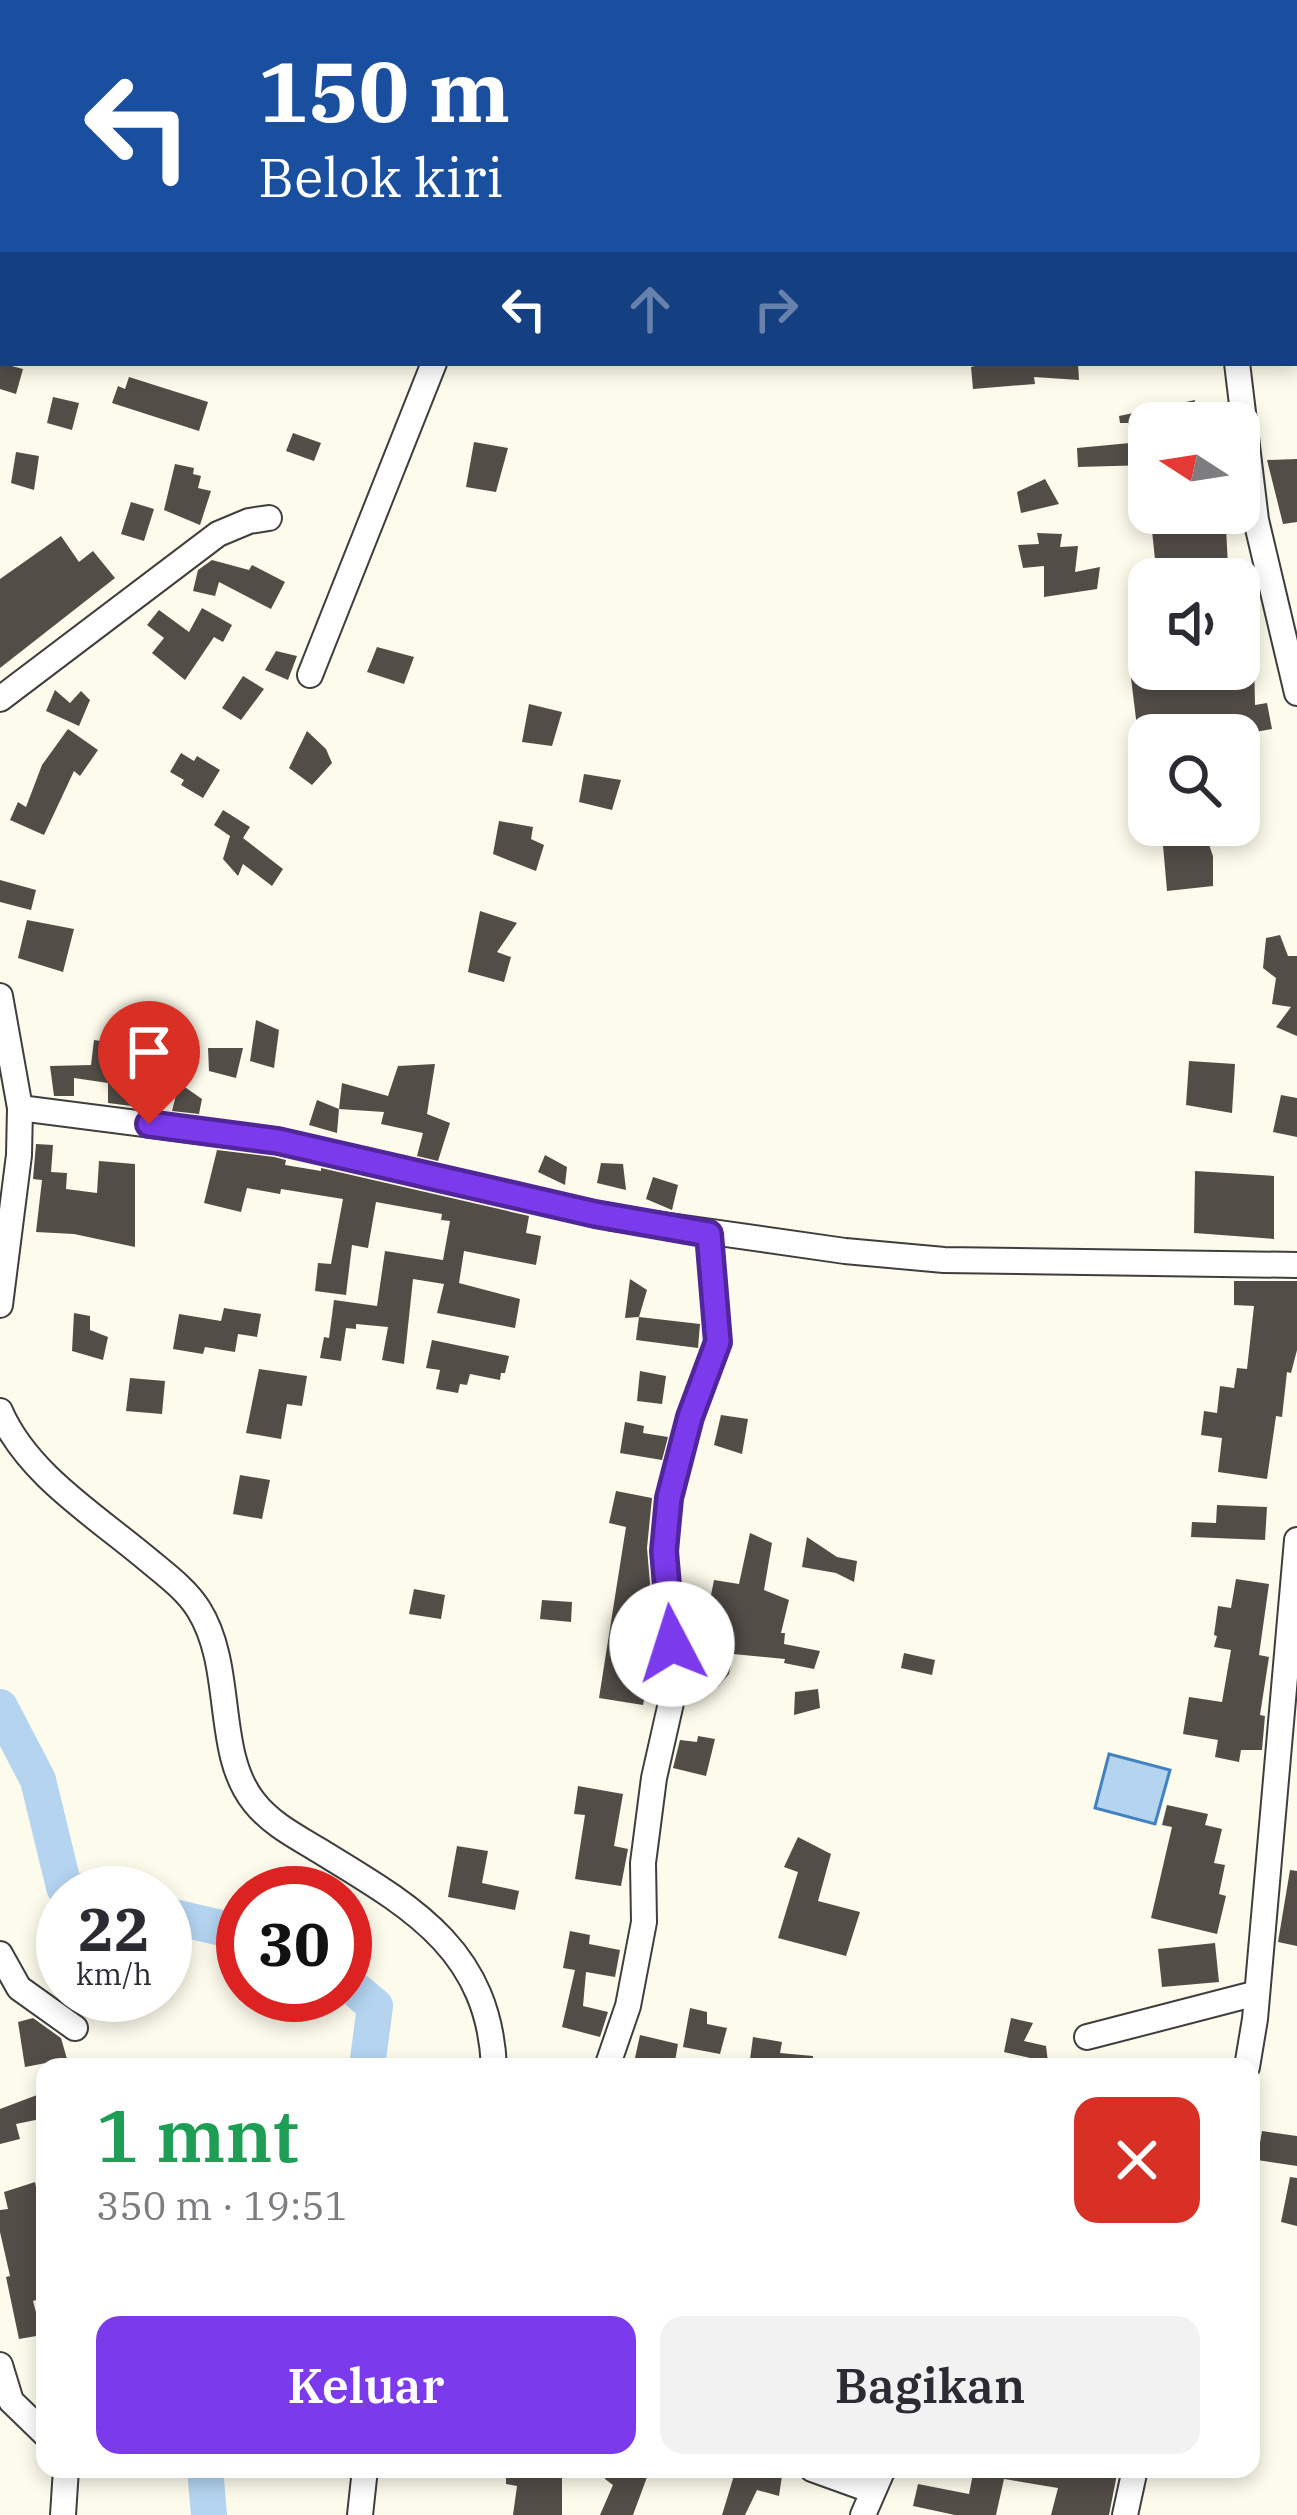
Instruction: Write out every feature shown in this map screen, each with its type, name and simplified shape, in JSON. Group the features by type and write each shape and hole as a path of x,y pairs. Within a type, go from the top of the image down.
{"street":[{"path":"310,675 433,366"},
{"path":"1237,366 1256,520 1297,693"},
{"path":"0,699 218,535 249,520 268,518"},
{"path":"0,996 20,1108 19,1155 0,1305"},
{"path":"20,1108 278,1141 595,1214 709,1234 944,1260 1297,1265"},
{"path":"611,2058 628,2006 644,1922 642,1869 654,1778 675,1685 664,1551 669,1498 690,1417 718,1342 709,1234"},
{"path":"0,1411 10,1433 39,1468 197,1606 220,1662 234,1760 251,1799 282,1828 407,1904 438,1930 476,1985 493,2058"},
{"path":"1247,2058 1297,1540"},
{"path":"0,1954 20,1988 75,2028"},
{"path":"1087,2037 1257,1993"},
{"path":"0,2365 5,2403 36,2427"},
{"path":"63,2515 65,2478"},
{"path":"360,2515 364,2478"},
{"path":"836,2478 873,2492"},
{"path":"1125,2515 1133,2478"}],"water":[{"path":"1109,1754 1170,1770 1155,1824 1095,1808"}],"building":[{"path":"0,366 23,369 16,394 0,389"},
{"path":"1078,366 1079,380 1034,377 1035,384 973,389 971,367"},
{"path":"129,377 208,402 199,431 112,403 118,386 125,389"},
{"path":"53,397 79,403 72,430 47,423"},
{"path":"293,433 321,443 314,461 286,451"},
{"path":"474,442 508,448 496,492 466,487"},
{"path":"1128,443 1128,466 1078,467 1077,448"},
{"path":"16,452 39,456 34,490 11,483"},
{"path":"1297,459 1297,522 1283,524 1267,460"},
{"path":"175,464 194,468 193,474 201,476 198,488 211,491 200,525 164,510"},
{"path":"1045,479 1059,504 1021,513 1017,492"},
{"path":"131,502 154,509 144,541 121,534"},
{"path":"1037,533 1062,534 1060,547 1078,546 1075,572 1100,567 1097,589 1044,597 1044,566 1023,568 1018,545 1039,544"},
{"path":"1152,534 1226,534 1228,558 1155,558"},
{"path":"61,536 79,562 93,551 115,578 0,668 0,579"},
{"path":"212,560 249,570 252,565 285,582 271,609 219,582 215,596 193,591 198,570"},
{"path":"202,608 232,625 223,642 214,637 185,680 152,653 164,638 147,625 159,610 189,632"},
{"path":"377,647 414,657 404,684 367,672"},
{"path":"276,651 297,656 288,680 265,670"},
{"path":"243,676 264,689 241,720 222,708"},
{"path":"55,690 70,703 81,691 90,700 79,726 46,711"},
{"path":"1132,690 1255,690 1255,705 1267,703 1272,729 1260,731 1260,714 1135,714"},
{"path":"529,704 562,712 552,746 522,742"},
{"path":"68,729 98,750 80,776 74,771 44,835 10,820 18,802 26,807 42,765"},
{"path":"307,731 326,749 332,763 312,785 289,768"},
{"path":"181,753 194,761 197,756 220,770 203,798 170,772"},
{"path":"584,774 621,780 612,810 579,802"},
{"path":"223,810 250,827 243,838 283,869 272,886 243,864 238,876 223,859 230,836 214,825"},
{"path":"499,821 533,827 531,839 544,845 536,871 493,854"},
{"path":"1163,846 1209,846 1213,886 1167,891"},
{"path":"0,880 36,890 31,910 0,902"},
{"path":"480,911 517,923 497,952 511,957 504,982 468,972"},
{"path":"27,920 74,929 63,972 18,958"},
{"path":"1280,935 1288,956 1297,956 1297,1036 1276,1027 1291,1007 1272,1004 1276,978 1263,968 1266,938"},
{"path":"256,1020 279,1030 274,1068 250,1061"},
{"path":"94,1040 114,1043 118,1073 147,1071 148,1108 108,1103 108,1083 74,1078 74,1096 54,1096 50,1066 91,1065"},
{"path":"208,1048 243,1048 236,1078 209,1071"},
{"path":"1189,1061 1235,1064 1232,1113 1186,1105"},
{"path":"435,1064 427,1114 450,1123 438,1161 417,1156 423,1133 381,1124 384,1112 339,1109 342,1083 388,1096 398,1066"},
{"path":"179,1083 202,1099 199,1114 172,1111"},
{"path":"1281,1095 1297,1098 1297,1137 1273,1132"},
{"path":"317,1100 339,1109 337,1133 309,1125"},
{"path":"36,1144 53,1145 51,1172 67,1173 66,1189 97,1193 99,1161 135,1164 135,1247 74,1234 36,1232 42,1180 33,1179"},
{"path":"217,1150 274,1157 286,1160 285,1165 321,1168 529,1216 526,1233 541,1236 536,1265 464,1251 459,1283 520,1299 515,1328 437,1313 444,1284 413,1279 404,1364 382,1360 388,1327 356,1324 356,1329 346,1328 341,1361 320,1358 324,1337 329,1338 334,1300 377,1306 385,1251 443,1260 450,1221 441,1220 442,1214 376,1202 368,1248 352,1245 346,1295 315,1291 318,1263 331,1264 343,1199 247,1188 241,1212 204,1203"},
{"path":"545,1155 567,1167 565,1185 538,1172"},
{"path":"601,1163 623,1164 626,1190 597,1183"},
{"path":"1195,1171 1274,1176 1274,1239 1194,1233"},
{"path":"653,1177 678,1185 672,1210 646,1199"},
{"path":"630,1279 647,1290 639,1317 625,1318"},
{"path":"1234,1281 1297,1281 1297,1350 1291,1373 1287,1372 1282,1417 1276,1416 1267,1479 1218,1472 1222,1438 1201,1435 1204,1411 1217,1413 1220,1386 1234,1388 1237,1368 1247,1369 1254,1306 1234,1305"},
{"path":"224,1308 261,1314 257,1337 238,1334 235,1352 173,1349 179,1314 221,1321"},
{"path":"74,1313 90,1316 90,1330 108,1337 103,1360 72,1351"},
{"path":"639,1317 700,1324 698,1348 636,1340"},
{"path":"432,1340 509,1356 505,1373 500,1380 470,1374 458,1393 436,1389 440,1370 426,1368"},
{"path":"259,1369 307,1376 302,1406 287,1404 281,1439 246,1433"},
{"path":"640,1371 666,1376 662,1404 637,1401"},
{"path":"130,1378 165,1381 162,1414 126,1411"},
{"path":"721,1415 748,1419 742,1454 714,1445"},
{"path":"625,1422 644,1426 643,1433 668,1437 662,1460 620,1453"},
{"path":"240,1475 270,1480 262,1519 233,1514"},
{"path":"616,1491 652,1498 647,1548 651,1595 647,1594 640,1641 655,1646 643,1705 599,1698 626,1527 609,1523"},
{"path":"1217,1505 1267,1507 1265,1540 1191,1537 1192,1522 1216,1523"},
{"path":"750,1533 772,1543 764,1590 789,1600 781,1633 785,1633 784,1644 820,1651 814,1669 784,1663 785,1659 733,1654 729,1674 718,1687 691,1683 695,1670 690,1671 686,1622 699,1623 694,1594 711,1595 714,1580 739,1584"},
{"path":"807,1537 837,1557 857,1561 854,1582 836,1573 802,1567"},
{"path":"1236,1579 1269,1584 1259,1655 1269,1657 1260,1715 1265,1716 1262,1750 1241,1750 1239,1762 1215,1757 1218,1740 1183,1734 1189,1697 1222,1702 1231,1650 1214,1647 1214,1635 1218,1606 1231,1608"},
{"path":"414,1589 445,1595 441,1619 409,1614"},
{"path":"542,1600 572,1602 571,1622 540,1619"},
{"path":"904,1653 935,1660 932,1675 901,1668"},
{"path":"818,1689 820,1708 794,1715 795,1692"},
{"path":"698,1736 715,1739 706,1776 673,1768 680,1740 697,1742"},
{"path":"578,1786 623,1794 614,1846 628,1849 621,1886 575,1879 585,1815 574,1814"},
{"path":"1167,1805 1208,1814 1205,1825 1222,1829 1214,1863 1225,1865 1219,1894 1226,1896 1217,1934 1151,1918 1172,1827 1162,1825"},
{"path":"798,1837 831,1854 818,1901 860,1912 846,1956 778,1938 798,1872 784,1867"},
{"path":"457,1846 488,1851 482,1883 519,1891 515,1910 448,1897"},
{"path":"1290,1870 1297,1871 1297,1946 1278,1942"},
{"path":"570,1931 590,1935 589,1944 620,1950 615,1977 586,1972 583,2006 608,2012 600,2037 562,2027 575,1970 563,1968"},
{"path":"1215,1943 1219,1982 1162,1987 1158,1949"},
{"path":"690,2008 707,2012 707,2024 727,2028 720,2054 683,2047"},
{"path":"33,2018 61,2038 67,2058 36,2058 36,2065 25,2067 18,2022"},
{"path":"1011,2018 1033,2023 1024,2041 1046,2046 1048,2058 1030,2058 1004,2052"},
{"path":"640,2035 678,2044 676,2058 635,2058"},
{"path":"753,2037 782,2042 780,2053 813,2056 813,2058 750,2058"},
{"path":"36,2095 36,2120 16,2124 20,2139 0,2144 0,2109"},
{"path":"1262,2131 1297,2136 1297,2166 1260,2160"},
{"path":"1290,2177 1297,2178 1297,2226 1281,2222"},
{"path":"35,2182 36,2336 19,2339 0,2232 0,2210 8,2209 4,2192"},
{"path":"506,2478 562,2478 562,2515 513,2515 517,2486 506,2484"},
{"path":"647,2478 633,2515 600,2515 613,2485 605,2479"},
{"path":"733,2478 782,2478 779,2496 757,2490 745,2515 722,2515"},
{"path":"972,2478 1116,2478 1109,2515 1051,2515 1058,2488 1004,2479 996,2515 955,2515 913,2506 918,2484 969,2494"}],"waterway":[{"path":"0,1707 38,1780 59,1866"},
{"path":"192,1921 216,1927"},
{"path":"368,2058 372,2004"},
{"path":"206,2478 209,2515"}],"route":[{"path":"149,1124 278,1141 595,1214 709,1234 719,1331 669,1498 664,1551 672,1644"}]}
